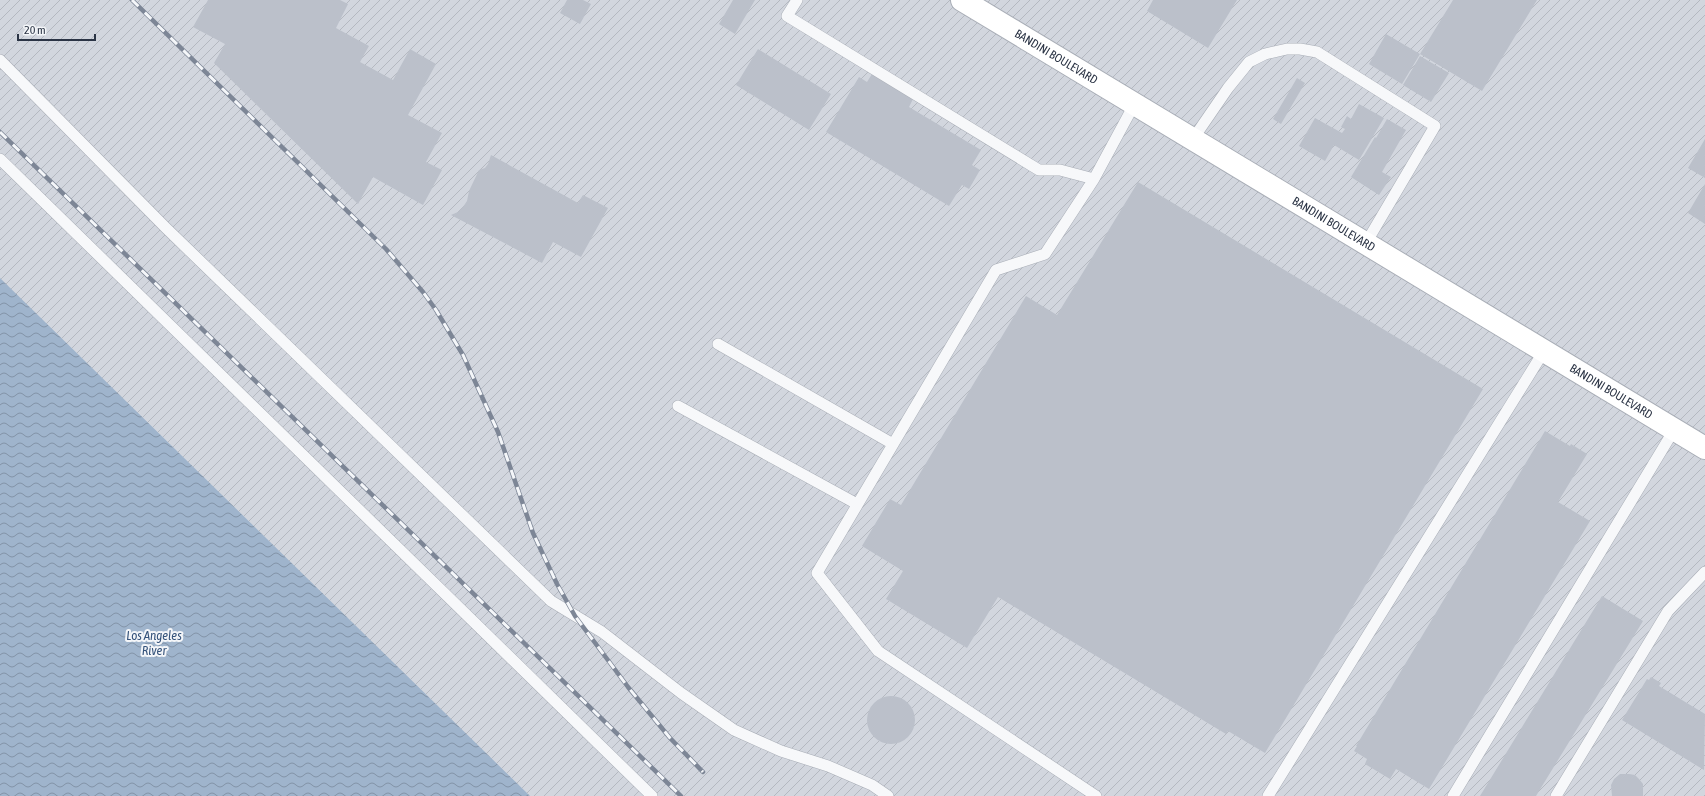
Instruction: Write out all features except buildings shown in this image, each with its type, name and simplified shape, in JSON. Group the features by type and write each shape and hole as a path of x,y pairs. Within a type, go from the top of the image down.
{"main road":[{"name":"BANDINI BOULEVARD","path":"962,0 1705,448"}],"lane":[{"path":"797,0 786,16 1039,170 1060,170 1094,179"},
{"path":"1193,139 1228,88 1249,62 1265,54 1287,49 1300,49 1317,52 1435,126 1366,243"},
{"path":"0,60 166,228 551,601 602,632 681,693 734,730 781,751 828,766 872,785 888,796"},
{"path":"1096,796 878,650 817,574 996,270 1045,254 1094,179 1135,104"},
{"path":"0,159 652,796"},
{"path":"718,344 893,444"},
{"path":"1268,796 1544,351"},
{"path":"678,406 858,504"},
{"path":"1453,796 1674,430"},
{"path":"1556,796 1668,611 1705,572"}],"shaded area":[{"path":"0,0 1705,0 1705,796 0,796"}],"water":[{"name":"Los Angeles River","path":"0,278 530,796 0,796"}],"railway":[{"path":"132,0 386,249 423,292 436,310 463,355 498,432 533,533 557,584 575,616 628,687 670,738 703,772"},
{"path":"0,132 681,796"}]}
